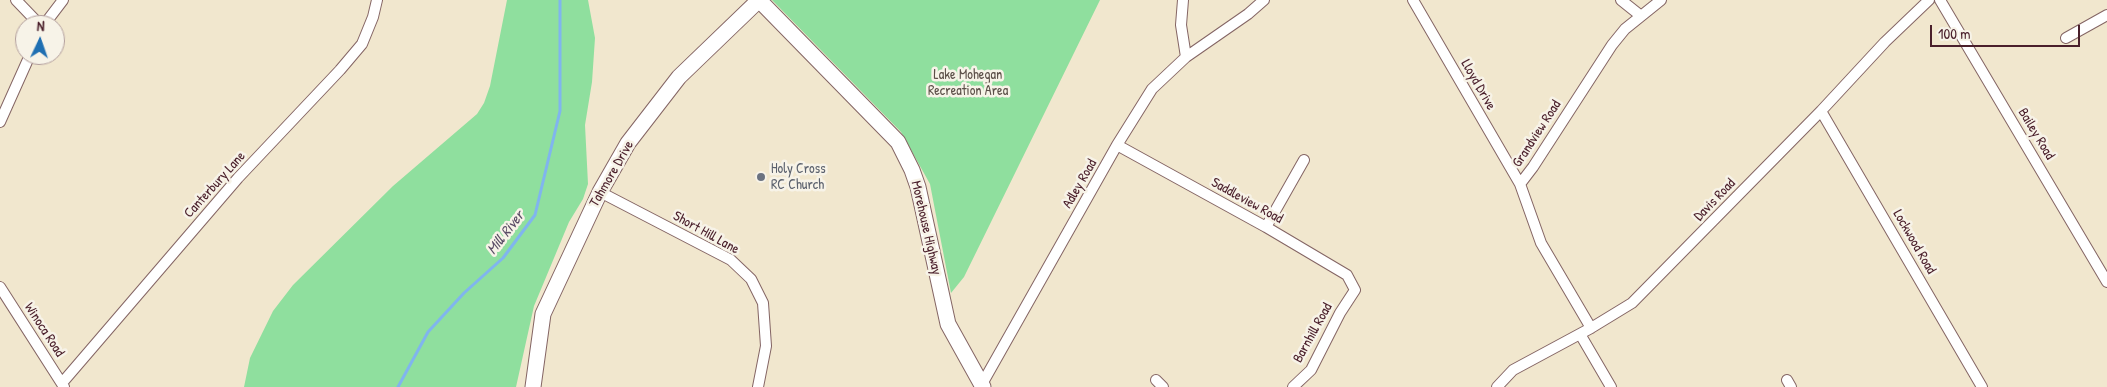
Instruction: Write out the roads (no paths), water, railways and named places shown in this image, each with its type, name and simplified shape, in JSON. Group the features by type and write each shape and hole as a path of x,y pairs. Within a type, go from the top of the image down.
{"street":[{"path":"16,0 32,15"},
{"path":"51,15 64,0"},
{"name":"Canterbury Lane","path":"63,385 238,178 340,70 362,44 373,18 377,0"},
{"name":"Tahmore Drive","path":"533,387 544,314 600,192 628,143 679,77 759,0"},
{"name":"Morehouse Highway","path":"759,0 898,142 918,187 948,324 983,386"},
{"path":"1183,0 1181,25 1186,57"},
{"name":"Adley Road","path":"983,386 1117,145 1152,89 1186,57 1248,14 1264,0"},
{"name":"Lloyd Drive","path":"1413,0 1520,184"},
{"path":"1621,0 1641,16"},
{"name":"Grandview Road","path":"1591,328 1541,243 1520,184 1612,45 1625,29 1661,0"},
{"name":"Davis Road","path":"1496,387 1513,370 1591,328 1632,303 1821,111 1885,42 1929,0"},
{"name":"Bailey Road","path":"1940,0 2107,282"},
{"path":"2066,38 2107,15"},
{"path":"0,122 26,65"},
{"name":"Lockwood Road","path":"1821,111 1982,387"},
{"name":"Saddleview Road","path":"1117,145 1266,227 1347,275 1355,290"},
{"path":"1266,227 1304,160"},
{"name":"Short Hill Lane","path":"600,192 731,260 751,279 763,303 766,346 758,387"},
{"name":"Winoca Road","path":"0,288 63,385"},
{"name":"Barnhill Road","path":"1293,387 1310,370 1340,313 1355,290"},
{"path":"1580,334 1611,387"}],"waterway":[{"name":"Mill River","path":"398,387 428,332 464,293 503,258 535,215 560,111 560,0"}],"place":[{"name":"Holy Cross RC Church","path":"761,177"}],"park label":[{"name":"Lake Mohegan Recreation Area","path":"968,84"}]}
